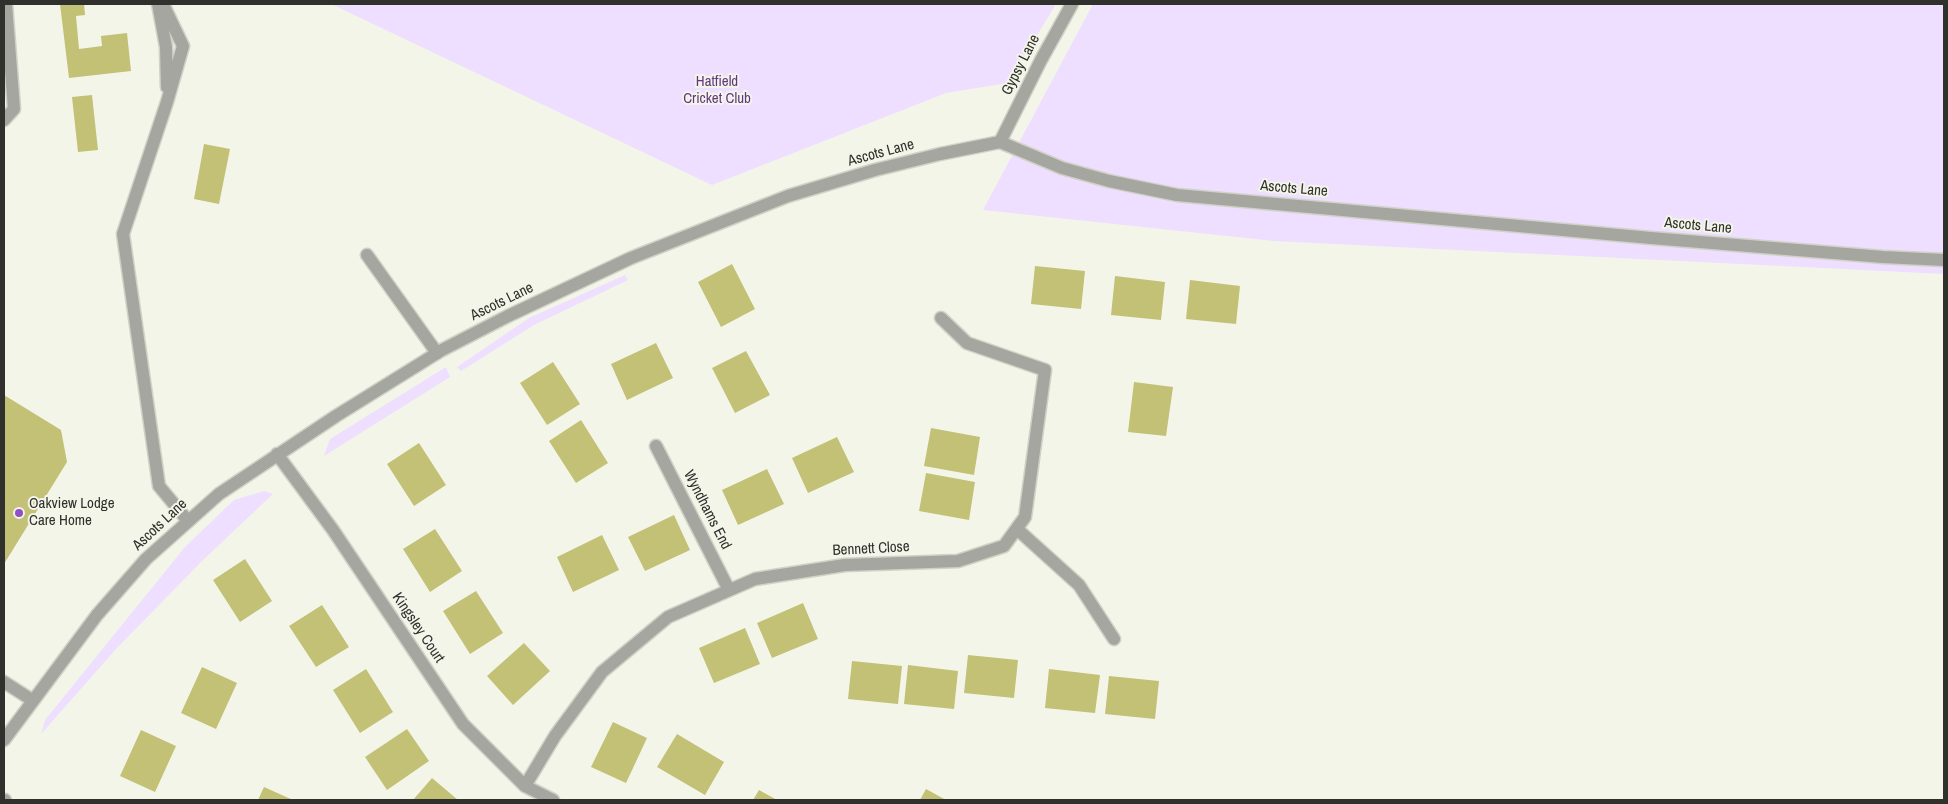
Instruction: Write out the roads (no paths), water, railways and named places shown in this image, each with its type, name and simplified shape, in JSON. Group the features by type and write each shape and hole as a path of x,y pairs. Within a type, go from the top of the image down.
{"street":[{"path":"158,4 166,47 167,102"},
{"path":"164,4 183,46 167,102 123,234 160,486 188,520"},
{"name":"Gypsy Lane","path":"1000,142 1041,60 1072,4"},
{"path":"4,120 14,109 6,9"},
{"name":"Ascots Lane","path":"4,740 97,615 146,559 219,494 277,454 437,353 508,316 631,258 788,196 875,170 1000,142 1062,168 1109,181 1177,195 1660,239 1883,257 1944,260"},
{"path":"367,255 437,353"},
{"name":"Bennett Close","path":"525,786 554,736 602,672 668,617 755,579 845,565 958,561 1004,546 1026,517 1045,370 968,343 941,318"},
{"name":"Wyndhams End","path":"656,446 729,590"},
{"name":"Kingsley Court","path":"277,454 333,530 463,724 525,786 553,800"},
{"path":"1017,529 1079,585 1114,639"},
{"path":"4,682 32,700"}],"place":[{"name":"Oakview Lodge Care Home","path":"19,513"}],"park label":[{"name":"Hatfield Cricket Club","path":"717,90"}]}
